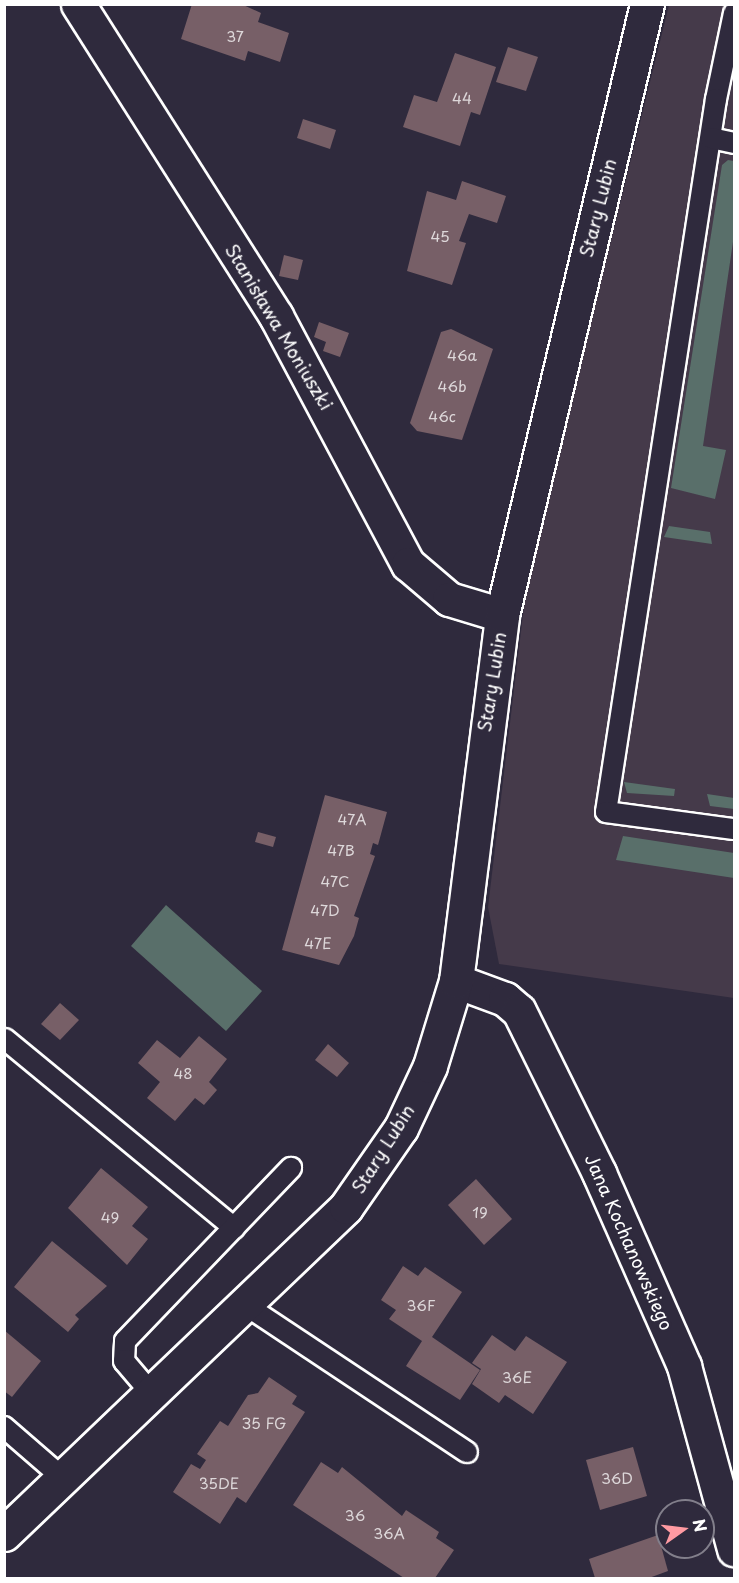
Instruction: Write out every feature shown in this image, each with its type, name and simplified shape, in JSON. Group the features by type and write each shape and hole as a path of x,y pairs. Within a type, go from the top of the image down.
{"street":[{"name":"Stanisława Moniuszki","path":"78,4 276,315 408,564 449,599 502,615"},
{"name":"Stary Lubin","path":"4,1534 247,1306 346,1207 375,1170 430,1066 456,981 502,615 647,4"},
{"name":"Jana Kochanowskiego","path":"456,981 505,999 519,1011 599,1173 684,1366 735,1549"}],"lane":[{"path":"735,14 711,138 606,812 735,830"},
{"path":"711,138 735,143"},
{"path":"6,1039 234,1227"},
{"path":"152,1394 124,1360 125,1341 291,1168"},
{"path":"247,1306 468,1452"},
{"path":"4,1427 64,1479"}],"shaded area":[{"path":"669,5 734,5 734,998 499,964 488,907 527,581"}],"green space":[{"path":"728,160 734,161 734,235 703,446 726,450 715,499 671,488 722,165"},
{"path":"669,526 710,532 712,544 664,537"},
{"path":"624,782 675,789 674,796 627,793"},
{"path":"707,794 734,798 734,809 710,806"},
{"path":"623,836 734,853 734,878 616,860"},
{"path":"166,905 262,991 226,1031 131,946"}],"building":[{"path":"192,4 241,4 261,13 258,22 289,33 280,62 248,51 245,61 181,39"},
{"path":"508,47 538,57 526,91 496,82"},
{"path":"455,53 496,67 480,115 471,112 460,146 403,127 414,95 437,102"},
{"path":"303,119 336,130 330,149 297,138"},
{"path":"462,181 506,196 497,223 469,214 459,241 466,243 452,285 407,271 427,191 456,200"},
{"path":"284,255 303,260 298,280 279,276"},
{"path":"319,322 349,333 340,357 323,351 326,342 314,337"},
{"path":"451,329 493,349 462,440 417,431 410,423 441,332"},
{"path":"325,795 387,812 378,845 373,843 370,854 375,856 354,916 359,918 354,936 339,965 282,950"},
{"path":"258,832 276,837 273,847 255,842"},
{"path":"60,1003 79,1020 60,1040 41,1024"},
{"path":"199,1036 227,1059 209,1082 217,1090 204,1105 195,1098 175,1121 147,1098 160,1082 138,1063 157,1040 180,1058"},
{"path":"328,1044 349,1063 337,1077 315,1060"},
{"path":"101,1168 148,1207 132,1226 148,1239 127,1265 68,1208"},
{"path":"476,1179 512,1219 484,1245 448,1205"},
{"path":"52,1241 107,1286 75,1315 79,1319 68,1332 14,1287"},
{"path":"403,1266 418,1276 425,1267 462,1292 432,1337 480,1370 460,1400 406,1366 422,1341 389,1319 396,1310 381,1300"},
{"path":"4,1330 41,1361 12,1397 4,1391"},
{"path":"492,1335 515,1351 526,1336 567,1362 533,1414 505,1395 499,1403 472,1384 481,1369 472,1363"},
{"path":"269,1377 297,1396 292,1404 305,1412 246,1503 237,1497 220,1524 173,1492 191,1464 200,1469 206,1460 197,1454 220,1421 228,1426 248,1395 258,1393"},
{"path":"633,1447 647,1496 600,1510 586,1460"},
{"path":"321,1462 338,1473 342,1467 402,1516 406,1510 439,1532 436,1538 454,1550 435,1578 404,1578 293,1505"},
{"path":"655,1536 655,1559 665,1559 668,1571 649,1578 595,1578 589,1559"}]}
